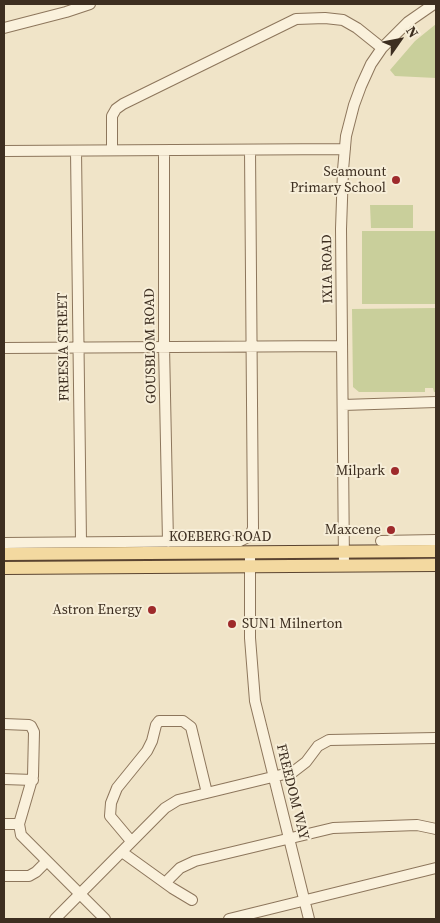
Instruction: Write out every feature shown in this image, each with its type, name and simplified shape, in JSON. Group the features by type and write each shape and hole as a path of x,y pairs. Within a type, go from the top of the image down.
{"main road":[{"name":"KOEBERG ROAD","path":"4,554 436,551"},
{"name":"KOEBERG ROAD","path":"4,568 436,564"}],"street":[{"path":"4,28 90,4"},
{"name":"IXIA ROAD","path":"344,565 341,230 345,149 349,122 371,64 382,48 408,22 434,4"},
{"path":"112,149 112,116 123,104 296,19 325,18 343,20 358,28 382,48"},
{"path":"4,151 345,149"},
{"path":"4,543 240,541 250,536 253,528 250,150"},
{"name":"FREESIA STREET","path":"76,151 81,542"},
{"name":"GOUSBLOM ROAD","path":"164,151 164,346 168,542"},
{"path":"4,348 78,346 342,346"},
{"path":"343,405 436,402"},
{"path":"381,541 436,540"},
{"name":"FREEDOM WAY","path":"253,552 256,701 309,919"},
{"path":"131,841 110,816 110,803 118,788 147,751 159,721 183,721 191,727 206,792"},
{"path":"4,724 29,725 32,726 34,732 33,780 18,824 21,835 105,919"},
{"path":"55,919 131,841 170,804 178,800 206,792 274,778 292,772 300,768 318,746 329,740 436,738"},
{"path":"4,779 33,780"},
{"path":"4,824 18,824"},
{"path":"164,883 180,868 195,861 339,827 417,825 436,829"},
{"path":"122,852 164,883 192,900"},
{"path":"4,876 28,876 36,872 46,862"},
{"path":"229,919 436,868"}],"green space":[{"path":"436,24 436,78 395,76 390,70 415,41"},
{"path":"370,205 413,205 413,228 371,228"},
{"path":"362,231 436,231 436,304 362,304"},
{"path":"436,308 436,392 434,392 433,388 425,388 425,392 359,392 353,387 352,309"}],"place":[{"name":"Seamount Primary School","path":"396,180"},
{"name":"Milpark","path":"395,471"},
{"name":"Maxcene","path":"391,530"},
{"name":"Astron Energy","path":"152,610"},
{"name":"SUN1 Milnerton","path":"232,624"}]}
